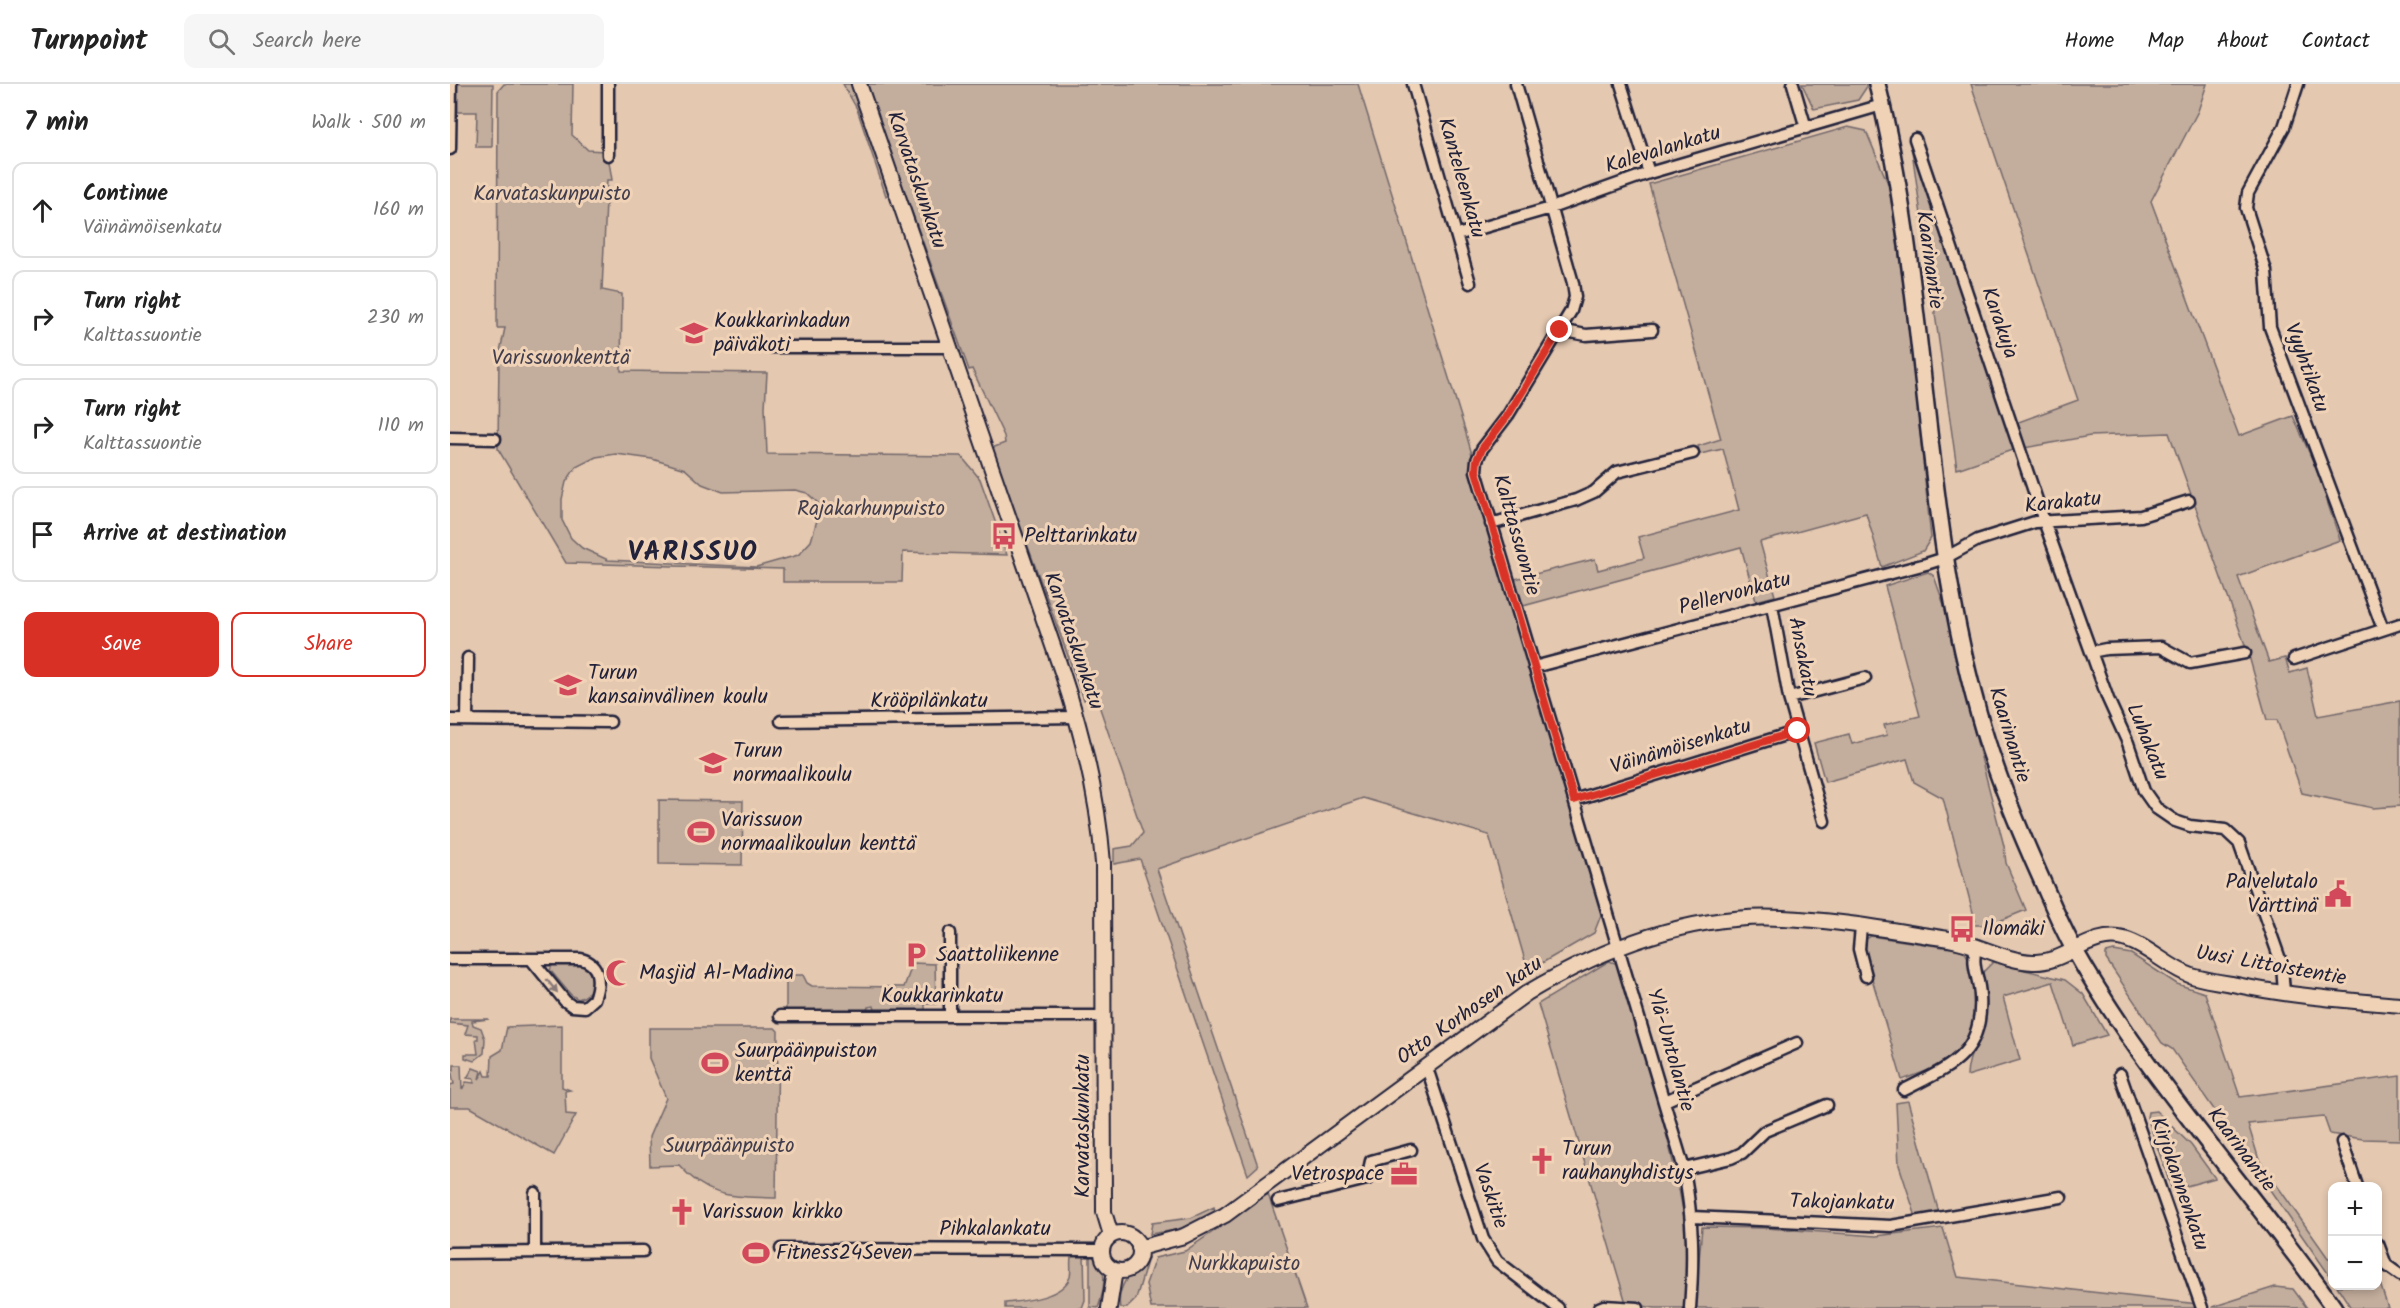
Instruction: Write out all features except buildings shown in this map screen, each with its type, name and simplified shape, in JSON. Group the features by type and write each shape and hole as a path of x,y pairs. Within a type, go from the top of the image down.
{"main road":[{"name":"Kaarinantie","path":"1877,84 1897,176 1945,558 1969,677 1987,741 2019,830 2074,950 2135,1043 2334,1308"}],"street":[{"path":"450,149 451,84"},
{"path":"608,84 608,156"},
{"name":"Karvataskunkatu","path":"859,84 1077,717 1092,777 1101,832 1104,889 1104,1212 1111,1235"},
{"name":"Kanteleenkatu","path":"1413,84 1470,283"},
{"name":"Kalttassuontie","path":"1516,84 1574,283 1575,297 1560,330 1477,460 1476,471 1618,947"},
{"path":"1621,84 1648,173"},
{"path":"1792,84 1806,128"},
{"name":"Vyyhtikatu","path":"2298,84 2284,127 2248,194 2246,208 2266,271 2270,327 2383,629"},
{"name":"Kalevalankatu","path":"1457,235 1551,208 1648,173 1882,105"},
{"name":"Karakuja","path":"1915,139 2044,520"},
{"path":"1560,330 1586,335 1652,330"},
{"path":"771,347 950,347"},
{"path":"450,438 495,439"},
{"path":"1491,524 1576,500 1594,492 1617,472 1693,453"},
{"name":"Karakatu","path":"1945,558 1978,540 2044,520 2140,516 2189,501"},
{"name":"Luhakatu","path":"2044,520 2091,652 2151,802 2175,821 2190,826 2224,830 2239,843 2282,965 2284,993"},
{"name":"Pellervonkatu","path":"1534,667 1945,558"},
{"name":"Ansakatu","path":"1772,605 1789,698 1824,821"},
{"path":"2294,659 2400,624"},
{"path":"2091,652 2106,648 2161,647 2190,663 2245,653"},
{"path":"467,720 468,658"},
{"path":"1789,698 1865,678"},
{"name":"Krööpilänkatu","path":"781,721 1077,717"},
{"path":"450,720 610,722"},
{"name":"Väinämöisenkatu","path":"1574,800 1798,731"},
{"name":"Otto Korhosen katu","path":"1140,1248 1184,1236 1225,1215 1527,993 1572,967 1618,947 1689,927 1752,918 1781,917 1976,945 2016,960 2033,962 2051,959 2074,950"},
{"path":"1861,927 1859,949 1866,976"},
{"path":"950,933 950,1015"},
{"name":"Uusi Littoistentie","path":"2074,950 2102,939 2123,939 2194,977 2284,993 2400,1005"},
{"path":"1904,1090 1962,1058 1972,1042 1979,1018 1980,994 1974,972 1976,945"},
{"name":"Ylä-Untolantie","path":"1618,947 1684,1170 1692,1217 1694,1253 1690,1308"},
{"path":"450,959 531,959 581,959 590,962 597,969 594,999 585,1007 569,1004 531,959"},
{"name":"Koukkarinkatu","path":"780,1016 1104,1016"},
{"path":"1665,1101 1797,1042"},
{"name":"Vaskitie","path":"1427,1068 1488,1249 1497,1261 1558,1308"},
{"name":"Kirjokannenkatu","path":"2120,1074 2202,1308"},
{"path":"1684,1170 1731,1158 1742,1153 1765,1131 1827,1105"},
{"path":"2342,1142 2356,1182"},
{"path":"1278,1201 1366,1179 1371,1161 1411,1150"},
{"path":"535,1193 535,1251"},
{"name":"Takojankatu","path":"1692,1217 1886,1226 2061,1197"},
{"path":"1129,1234 1140,1248 1138,1259 1131,1268 1114,1270 1105,1263 1101,1251 1104,1241 1111,1235 1129,1234"},
{"name":"Pihkalankatu","path":"781,1249 1101,1251"},
{"path":"450,1253 643,1251"},
{"path":"2382,1254 2386,1265 2400,1275"},
{"path":"1109,1308 1114,1270"},
{"path":"1599,1308 1638,1308"}],"green space":[{"path":"457,84 493,84 492,147 476,147 477,112 458,112"},
{"path":"504,84 573,84 572,135 588,150 604,151 608,155 612,180 607,180 602,290 622,294 621,371 767,373 765,407 767,454 961,456 980,479 1007,555 903,552 902,582 783,582 783,569 566,563 498,449 499,356 505,328 497,328 498,91","holes":["616,454 652,459 685,469 702,484 723,492 795,490 807,493 818,503 817,520 811,541 798,555 756,567 608,560 582,548 571,538 562,520 562,499 566,482 576,467 596,457"]},
{"path":"843,84 850,84 855,90 891,193 886,196 857,109"},
{"path":"866,84 1358,84 1465,430 1603,910 1594,933 1528,971 1489,835 1363,798 1157,869 1258,1166 1248,1175 1140,859 1114,864 1114,849 1132,846 1143,833 1095,694 1084,700 992,448 1005,443 1004,436 972,369 969,370"},
{"path":"1802,84 1866,84 1866,88 1858,100 1814,109"},
{"path":"1971,84 2207,84 2198,111 2151,201 2239,436 2293,416 2316,468 2340,540 2238,577 2269,662 2285,658 2290,673 2307,668 2318,716 2400,701 2400,806 2373,808 2302,793 2277,720 2267,720 2249,656 2169,433 2090,436 2024,448 2016,423 2078,400"},
{"path":"1848,127 1866,131 1889,186 1909,325 1931,538 1923,551 1882,567 1866,513 1760,542 1775,596 1756,601 1741,547 1523,606 1515,579 1595,559 1598,570 1644,558 1638,537 1739,510 1723,449 1700,454 1698,446 1721,439 1649,184"},
{"path":"1912,151 1917,154 2018,448 1957,469"},
{"path":"1928,572 1934,576 1950,622 1971,719 2004,846 2006,863 2026,910 1989,925 1971,925 1975,920 1943,798 1914,782 1907,759 1825,782 1814,743 1849,734 1852,744 1887,735 1884,725 1920,716 1885,586"},
{"name":"Varissuon normaalikoulun kenttä","path":"659,800 743,801 742,865 659,864"},
{"path":"1871,936 1963,950 1973,973 1976,1004 1971,1034 1965,1046 1945,1063 1902,1080 1862,945 1864,940"},
{"path":"2114,951 2131,954 2177,984 2205,993 2240,1097 2400,1076 2400,1140 2363,1139 2330,1134 2324,1117 2248,1124 2259,1160 2328,1258 2328,1273 2172,1049 2162,1043 2106,959 2106,953"},
{"path":"1609,961 1618,964 1654,1087 1680,1193 1688,1241 1690,1281 1684,1308 1655,1308 1626,1303 1538,1004"},
{"path":"1993,962 2065,980 2083,994 2107,1035 2073,1045 2053,982 2003,997 2020,1060 1967,1076 1969,1063 1986,1014 1983,972"},
{"path":"913,963 935,964 936,1004 925,1004 925,1010 875,1010 874,1006 868,1007 867,1010 786,1010 786,975 803,975 807,983 812,986 904,987"},
{"path":"553,964 585,966 592,980 587,994 578,999 571,995 550,970"},
{"path":"450,1019 489,1019 472,1021 473,1025 481,1028 485,1039 484,1053 474,1061 465,1058 465,1054 478,1054 476,1039 478,1035 465,1034 468,1025 450,1023"},
{"path":"562,1025 562,1087 570,1090 565,1091 566,1114 576,1115 554,1155 470,1107 450,1107 450,1085 454,1084 451,1070 454,1070 454,1065 461,1065 462,1090 466,1082 474,1083 474,1079 467,1078 473,1068 481,1071 479,1079 484,1071 486,1076 491,1076 492,1056 502,1050 507,1027"},
{"name":"Suurpäänpuisto","path":"649,1028 775,1028 778,1031 776,1198 723,1194 701,1185 679,1165 650,1166 649,1137 666,1098 649,1058"},
{"path":"1908,1101 1939,1213 1916,1217 1899,1165 1896,1103"},
{"path":"2156,1111 2191,1145 2215,1178 2172,1190 2147,1117 2148,1112"},
{"name":"Nurkkapuisto","path":"1268,1194 1307,1308 1151,1308 1146,1284 1155,1258 1185,1251"},
{"path":"1214,1207 1216,1213 1183,1229 1150,1234 1152,1223 1191,1218"},
{"path":"1702,1227 1766,1228 1876,1236 1943,1228 1958,1277 2198,1304 2199,1308 1697,1308 1695,1304"},
{"path":"1072,1253 1084,1254 1085,1300 1082,1308 1005,1308 1005,1303 1042,1297 1059,1290 1070,1277"},
{"path":"1090,1254 1101,1264 1103,1271 1102,1294 1098,1308 1090,1307"},
{"name":"Nurkkapuisto","path":"1148,1258 1136,1299 1127,1308 1120,1308 1120,1293 1126,1279"},
{"path":"2275,1287 2293,1289 2307,1308 2212,1307"},
{"path":"2382,1289 2388,1308 2351,1308 2340,1290"}],"place":[{"name":"Koukkarinkadun päiväkoti","path":"694,333"},
{"name":"Pelttarinkatu","path":"1004,536"},
{"name":"Turun kansainvälinen koulu","path":"568,685"},
{"name":"Turun normaalikoulu","path":"713,763"},
{"name":"Varissuon normaalikoulun kenttä","path":"701,832"},
{"name":"Palvelutalo Värttinä","path":"2338,894"},
{"name":"Ilomäki","path":"1962,929"},
{"name":"Saattoliikenne","path":"916,955"},
{"name":"Masjid Al-Madina","path":"619,973"},
{"name":"Suurpäänpuiston kenttä","path":"715,1063"},
{"name":"Turun rauhanyhdistys","path":"1542,1161"},
{"name":"Vetrospace","path":"1404,1174"},
{"name":"Varissuon kirkko","path":"682,1212"},
{"name":"Fitness24Seven","path":"756,1253"}],"district":[{"name":"VARISSUO","path":"693,552"}],"route":[{"path":"1560,330 1508,415 1482,449 1477,460 1476,471 1574,800 1798,731"}],"park label":[{"name":"Karvataskunpuisto","path":"552,194"},
{"name":"Varissuonkenttä","path":"561,358"},
{"name":"Rajakarhunpuisto","path":"871,509"}]}
